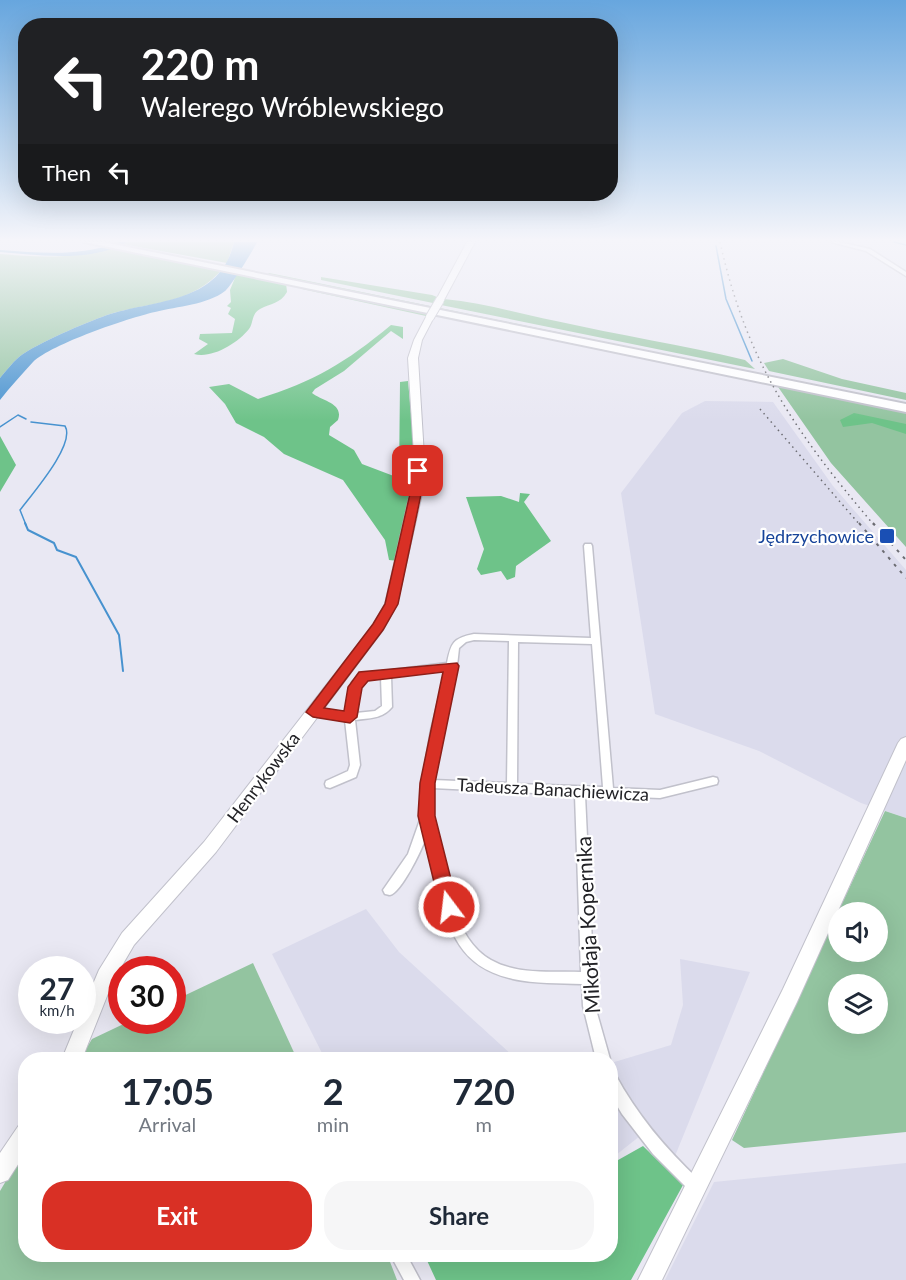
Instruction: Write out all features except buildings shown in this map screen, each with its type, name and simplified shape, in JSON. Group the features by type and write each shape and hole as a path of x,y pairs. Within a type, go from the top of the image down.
{"highway":[{"path":"400,302 906,408"},
{"path":"406,302 906,402"}],"main road":[{"name":"Henrykowska","path":"75,1052 106,976 128,939 210,847 378,627 391,604 418,485 419,456 413,358 418,339 439,302"},
{"path":"650,1280 694,1185 774,1029 906,743"},
{"path":"0,1172 18,1144"}],"street":[{"path":"588,546 608,790"},
{"path":"389,890 418,849 426,816 428,783 455,647 463,639 474,637 595,641"},
{"path":"512,786 514,638"},
{"path":"330,784 352,774 355,765 350,717 353,693 360,679 368,675 386,675 452,666"},
{"path":"313,712 350,717 368,717 383,712 387,707 386,675"},
{"name":"Tadeusza Banachiewicza","path":"428,783 660,794 713,781"},
{"name":"Mikołaja Kopernika","path":"580,790 587,978 593,1030 601,1052"},
{"path":"426,816 454,926 473,955 507,972 587,978"},
{"path":"618,1092 631,1116 666,1160 694,1185"},
{"path":"402,1262 412,1280"}],"shaded area":[{"path":"705,401 773,402 833,486 906,570 906,818 861,803 759,751 655,714 621,493 682,413"},
{"path":"366,909 399,952 509,1052 321,1052 272,954"},
{"path":"680,959 750,972 675,1156 650,1128 618,1153 618,1061 671,1045 683,1005"},
{"path":"906,1163 906,1280 665,1280 714,1182"}],"green space":[{"path":"0,302 163,302 107,315 74,328 19,357 0,378"},
{"path":"231,302 276,302 257,311 249,329 232,344 209,354 194,354 208,344 199,339 200,334 232,333 235,319 228,314 231,308 227,306"},
{"path":"360,302 382,302 429,311 426,316"},
{"path":"404,302 409,302 906,404"},
{"path":"443,302 462,302 487,306 745,360 755,369 441,305"},
{"path":"391,325 403,327 403,339 391,331 344,371 312,393 331,403 338,410 338,420 330,427 329,435 354,450 362,464 399,478 400,382 408,381 416,468 398,561 389,560 385,540 343,480 284,454 264,437 236,423 225,404 209,387 229,384 258,399 329,370"},
{"path":"783,359 842,379 906,393 906,400 769,371 764,363"},
{"path":"776,384 906,411 906,547 831,463"},
{"path":"854,413 906,424 906,434 872,423 843,427 840,420"},
{"path":"0,436 16,465 0,492"},
{"path":"520,493 530,494 524,502 551,541 516,566 515,577 507,580 501,571 481,575 477,569 484,549 466,497 501,496 519,502"},
{"path":"885,811 906,818 906,1132 744,1148 732,1140 828,934 828,962 888,962 888,902 843,902"},
{"path":"253,963 294,1052 84,1052 92,1039 108,1031 108,1034 186,1034 186,995"},
{"path":"643,1146 683,1185 631,1280 436,1280 428,1262 618,1262 618,1160"},
{"path":"18,1161 18,1262 390,1262 397,1280 0,1280 0,1191"}],"water":[{"path":"162,302 202,302 143,315 56,347 33,362 0,400 0,378 16,359 62,334 107,315"}],"waterway":[{"path":"727,302 752,361"},
{"path":"0,427 18,415 26,419"},
{"path":"26,525 20,510 51,469 59,456 67,434 65,426 31,422"},
{"path":"25,523 28,530 54,543 57,550 76,557 119,635 123,671"}],"railway":[{"path":"737,302 760,360 778,394 820,459 874,525"},
{"path":"760,409 860,525"},
{"path":"859,523 906,578"},
{"path":"873,523 906,560"}],"place":[{"name":"Jędrzychowice","path":"887,536"}],"route":[{"path":"418,471 418,485 391,604 378,627 313,712 350,717 355,687 364,676 452,666 443,700 428,783 426,816 449,907"}]}
